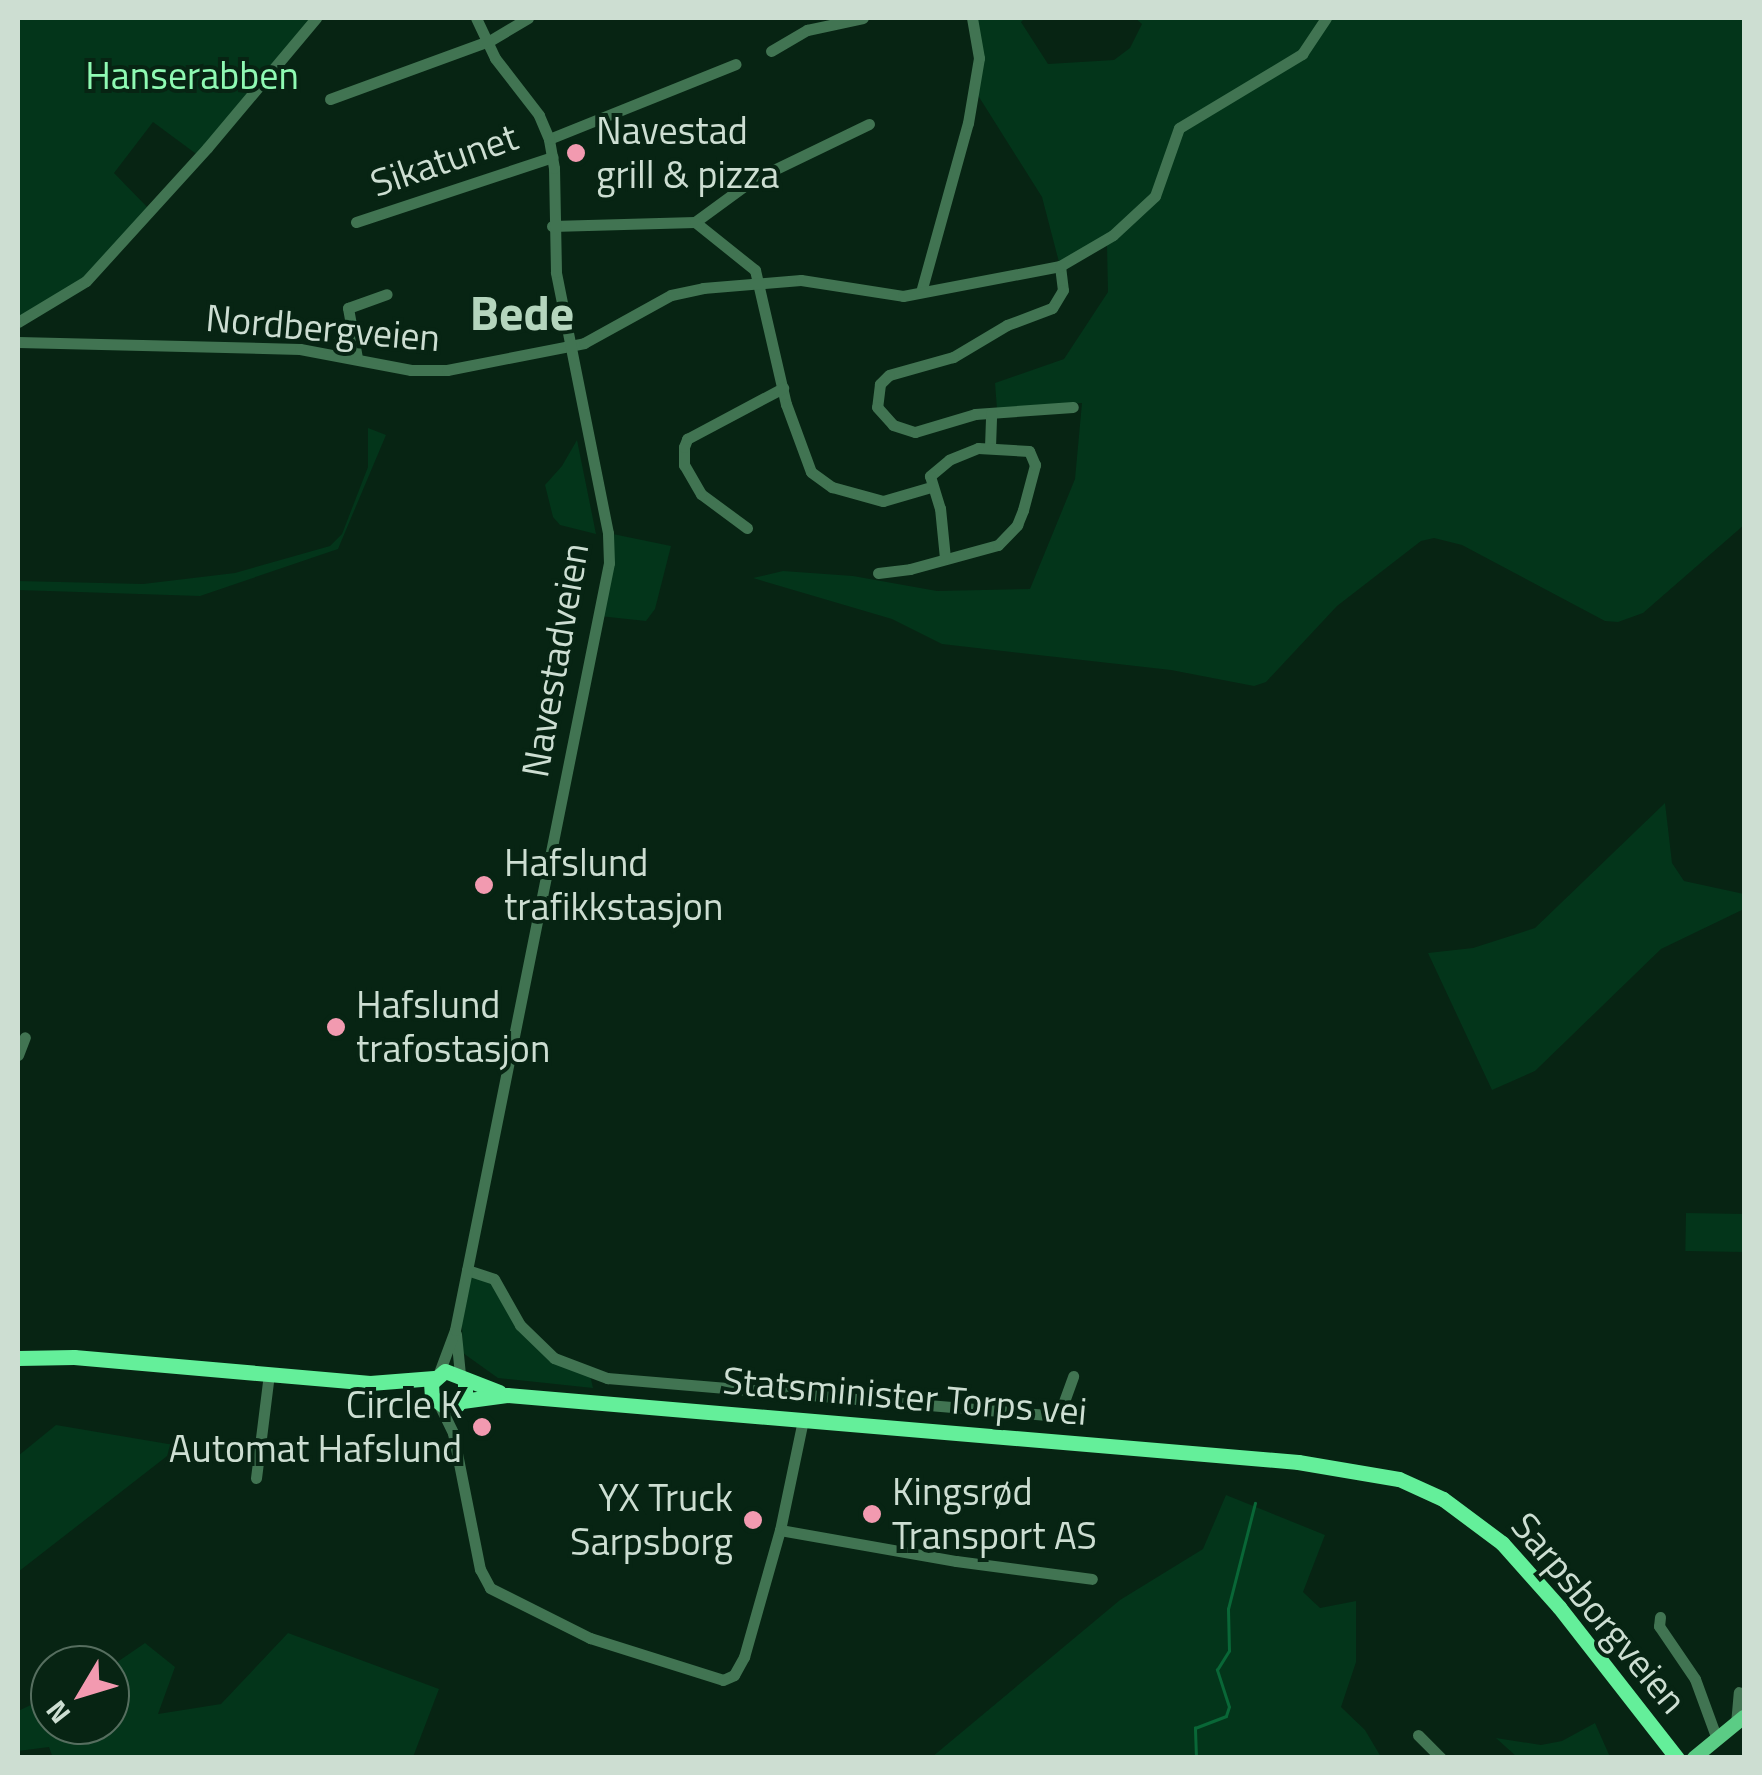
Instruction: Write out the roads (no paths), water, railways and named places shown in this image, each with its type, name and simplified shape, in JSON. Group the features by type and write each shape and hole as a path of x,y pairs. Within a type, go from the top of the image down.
{"highway":[{"path":"18,1358 74,1357 370,1383 436,1401 436,1375 370,1383"},
{"name":"Statsminister Torps vei","path":"436,1375 462,1378 507,1395"},
{"path":"460,1403 462,1378"},
{"name":"Statsminister Torps vei","path":"436,1401 460,1403 507,1395 1298,1462"},
{"name":"Sarpsborgveien","path":"1298,1462 1399,1478 1443,1499 1484,1528 1530,1571 1678,1758"}],"main road":[{"path":"1694,1758 1740,1721"}],"street":[{"path":"18,322 86,281 207,148 316,18"},
{"name":"Navestadveien","path":"436,1375 456,1330 609,563 608,533 570,345 552,226 549,139 539,115 485,42 476,18"},
{"path":"330,99 485,42 528,18"},
{"path":"771,51 808,30 863,18"},
{"path":"922,292 968,122 979,58 972,18"},
{"name":"Nordbergveien","path":"18,342 300,348 411,370 447,370 597,338 671,295 801,280 884,295 922,292 1060,266 1113,235 1154,196 1179,128 1226,104 1252,81 1284,68 1302,54 1326,18"},
{"path":"549,139 736,64"},
{"path":"552,226 694,222 751,181 868,124"},
{"name":"Sikatunet","path":"356,222 552,157"},
{"path":"694,222 748,262 760,282 782,388 805,460 819,479 883,502 931,487"},
{"path":"1060,266 1064,290 1052,308 1007,325 953,357 899,370 880,384 877,396 882,417 914,432 991,412 1074,407"},
{"path":"357,358 348,308 387,294"},
{"path":"747,528 701,494 684,464 684,448 687,439 782,388"},
{"path":"990,447 991,412"},
{"path":"878,573 945,558 998,545 1023,510 1034,457 1020,448 990,447 937,467 930,476 940,508 945,558"},
{"path":"18,1055 25,1038"},
{"path":"466,1270 494,1279 520,1324 554,1358 607,1378 1052,1415 1062,1407 1073,1376"},
{"name":"Navestadveien","path":"456,1330 462,1378"},
{"path":"256,1478 269,1374"},
{"path":"436,1401 453,1434 480,1569 490,1588 590,1638 724,1680 734,1675 744,1657 780,1530 802,1420"},
{"path":"453,1434 460,1403"},
{"path":"780,1530 956,1562 1092,1579"},
{"path":"1660,1617 1659,1626 1695,1679 1717,1739"},
{"path":"1739,1692 1740,1721"},
{"path":"1418,1736 1441,1758"}],"waterway":[{"path":"1196,1758 1195,1728 1226,1716 1229,1707 1217,1670 1229,1651 1228,1609 1255,1503"}],"place":[{"name":"Navestad grill & pizza","path":"576,153"},
{"name":"Hafslund trafikkstasjon","path":"484,885"},
{"name":"Hafslund trafostasjon","path":"336,1027"},
{"name":"Circle K Automat Hafslund","path":"482,1427"},
{"name":"Kingsrød Transport AS","path":"872,1514"},
{"name":"YX Truck Sarpsborg","path":"753,1520"}],"district":[{"name":"Bede","path":"522,313"}],"park label":[{"name":"Hanserabben","path":"192,76"}]}
